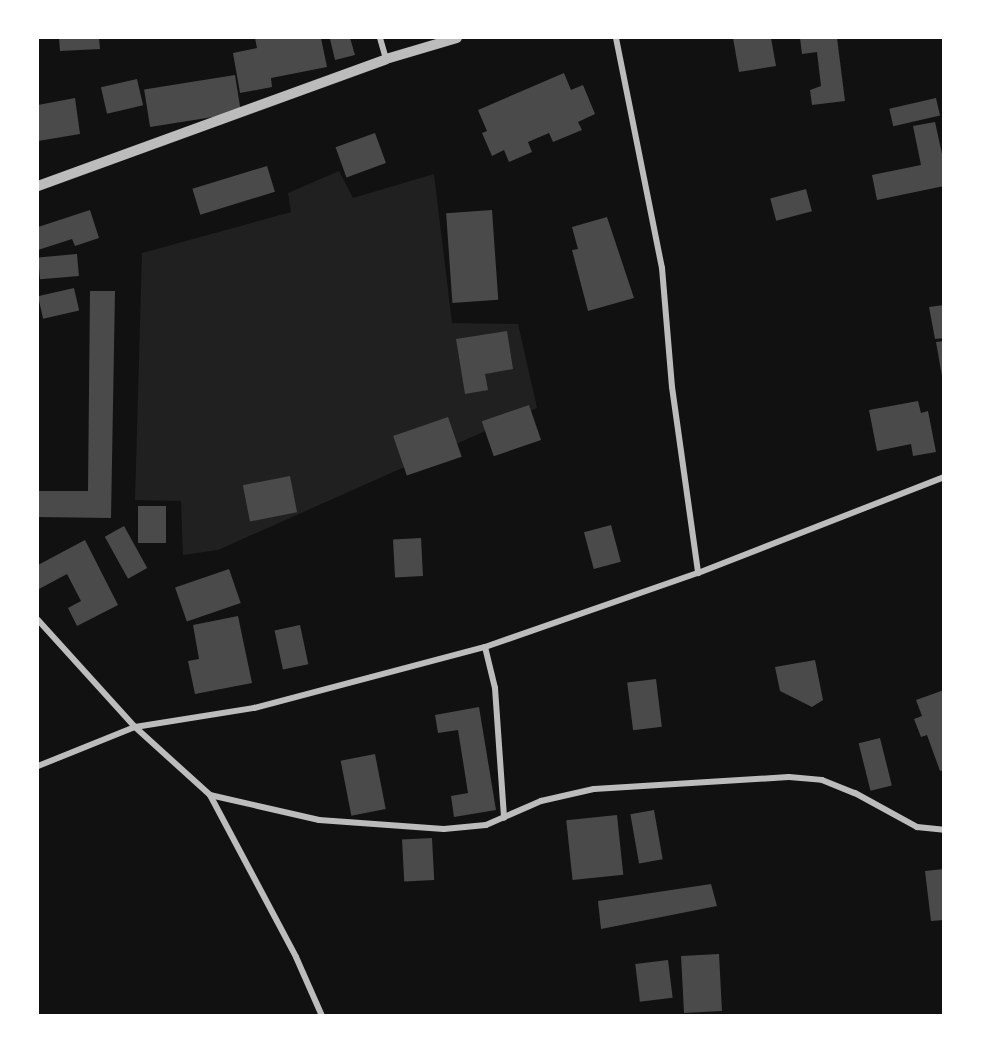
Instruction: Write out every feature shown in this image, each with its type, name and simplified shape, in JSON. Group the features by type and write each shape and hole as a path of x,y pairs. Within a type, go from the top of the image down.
{"street":[{"path":"380,38 386,59"},
{"path":"38,186 386,59 457,38"},
{"path":"616,38 662,268 672,387 698,573"},
{"path":"38,766 135,727 254,708 485,647 698,573 944,477"},
{"path":"38,620 135,727 210,795 296,957 322,1016"},
{"path":"485,647 495,688 504,818"},
{"path":"210,795 319,820 361,825 444,829 486,825 541,801 594,789 789,777 822,780 855,793 917,827 944,830"}],"shaded area":[{"path":"339,171 353,198 434,174 452,323 518,324 537,408 218,550 183,555 181,501 135,500 142,253 291,212 288,193"}],"building":[{"path":"59,38 99,38 100,49 60,51"},
{"path":"255,38 321,38 327,67 271,78 272,87 240,93 233,53 257,48"},
{"path":"350,38 355,55 335,60 330,39"},
{"path":"733,38 771,38 776,66 739,72"},
{"path":"800,38 837,38 845,101 812,105 810,90 821,86 817,52 802,54"},
{"path":"564,73 571,90 583,85 595,114 578,122 582,130 553,142 549,133 528,142 532,152 509,162 504,150 492,156 482,133 487,131 478,110"},
{"path":"235,75 241,113 150,127 144,89"},
{"path":"137,79 143,105 107,114 101,87"},
{"path":"75,98 80,134 38,141 38,105"},
{"path":"936,98 940,116 893,126 889,109"},
{"path":"935,122 944,163 944,186 877,200 872,175 921,165 913,126"},
{"path":"375,133 386,163 346,177 336,147"},
{"path":"267,166 275,192 200,215 192,189"},
{"path":"806,189 812,211 776,221 770,199"},
{"path":"90,210 99,238 75,246 72,239 38,250 38,227"},
{"path":"492,210 498,300 452,303 446,213"},
{"path":"607,217 634,298 588,311 572,250 578,249 572,227"},
{"path":"77,254 79,276 40,279 38,257"},
{"path":"74,288 79,310 43,319 38,296"},
{"path":"90,291 115,291 111,518 38,517 38,491 88,491"},
{"path":"944,305 944,338 935,339 929,307"},
{"path":"507,331 513,369 485,374 488,390 465,394 456,339"},
{"path":"944,341 944,376 942,376 936,342"},
{"path":"918,401 921,413 928,411 936,452 913,456 911,444 877,451 869,410"},
{"path":"529,405 541,440 494,456 482,421"},
{"path":"448,417 462,457 407,476 393,436"},
{"path":"290,476 297,512 250,521 243,485"},
{"path":"138,506 166,506 166,543 138,543"},
{"path":"611,525 621,562 594,569 584,532"},
{"path":"124,526 147,568 128,579 105,537"},
{"path":"421,538 423,576 395,577 393,539"},
{"path":"85,540 118,605 77,626 68,608 81,601 67,574 39,589 38,565"},
{"path":"229,569 241,603 187,622 175,588"},
{"path":"238,616 252,683 195,694 188,661 199,659 193,625"},
{"path":"300,625 308,664 283,670 275,630"},
{"path":"815,660 823,700 812,707 780,691 775,667"},
{"path":"656,679 662,727 633,730 627,683"},
{"path":"944,690 944,770 940,771 927,735 921,737 914,719 922,716 916,700"},
{"path":"479,707 496,810 454,817 451,796 468,793 458,730 438,733 435,715"},
{"path":"880,738 892,786 871,791 859,743"},
{"path":"375,754 386,809 351,816 341,761"},
{"path":"654,810 663,859 639,863 630,814"},
{"path":"617,815 623,875 573,880 566,820"},
{"path":"432,838 434,880 404,882 402,840"},
{"path":"944,869 944,920 931,921 925,871"},
{"path":"711,884 717,906 601,929 598,901"},
{"path":"719,954 722,1011 684,1013 681,956"},
{"path":"668,960 673,998 640,1002 635,964"}]}
